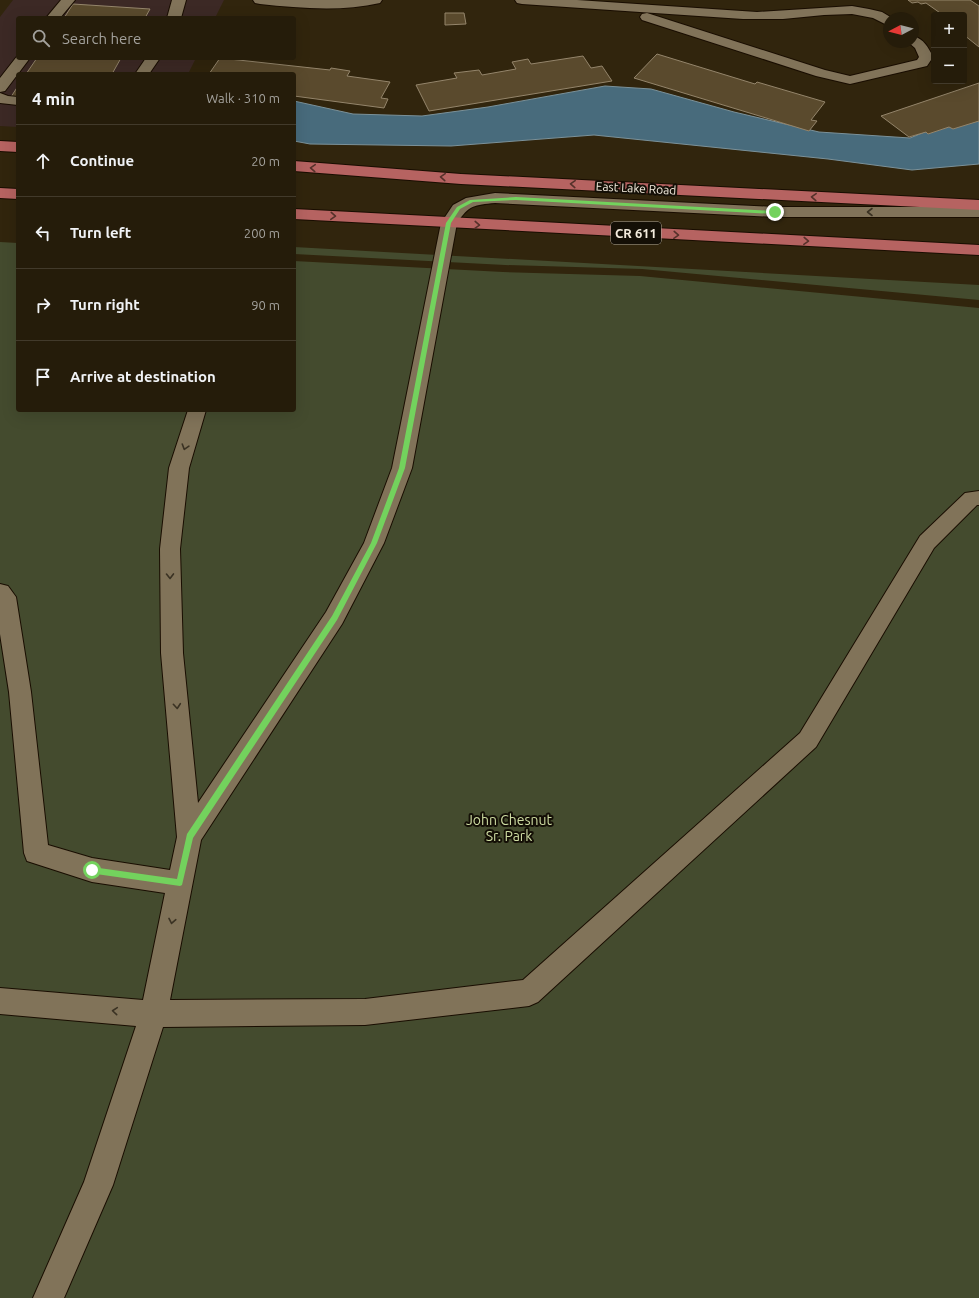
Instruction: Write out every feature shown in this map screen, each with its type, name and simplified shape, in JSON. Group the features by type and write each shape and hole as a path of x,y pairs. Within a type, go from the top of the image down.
{"main road":[{"path":"0,146 16,147"},
{"name":"East Lake Road","path":"296,166 461,179 979,205"},
{"path":"0,193 16,194"},
{"name":"CR 611","path":"296,214 979,250"}],"street":[{"path":"55,16 68,0"},
{"path":"175,16 179,0"},
{"path":"260,0 313,4 353,4 375,0"},
{"path":"522,0 730,14 775,15 854,9 879,15 883,18"},
{"path":"620,7 630,12 821,73 850,80 922,63 926,57 919,44"},
{"path":"0,88 21,60"},
{"path":"143,72 152,60"},
{"path":"0,97 4,100 16,102"},
{"path":"189,837 334,618 374,543 402,468 449,223 459,208 472,201 495,198 775,212 979,212"},
{"path":"48,1298 98,1185 154,1014 189,837 172,653 170,549 179,468 196,412"},
{"path":"0,1001 154,1014 365,1012 529,993 808,740 927,542 972,498 979,498"},
{"path":"0,592 5,597 20,692 36,854 92,870 180,883"}],"shaded area":[{"path":"13,0 224,0 216,16 16,16 16,60 195,60 189,72 16,72 16,127 0,126 0,17"}],"green space":[{"name":"John Chesnut Sr. Park","path":"0,242 16,243 16,412 296,412 296,261 503,272 640,276 979,308 979,1298 0,1298"},
{"path":"296,247 979,285 979,300 642,269 505,265 296,254"}],"water":[{"path":"605,86 651,89 734,112 819,132 910,138 942,125 979,121 979,164 912,170 828,159 594,135 451,146 310,144 296,141 296,101 353,114 422,116 488,107"}],"building":[{"path":"908,0 970,0 979,6 979,47 967,37 967,12 939,12 926,3 912,3"},
{"path":"73,4 150,9 146,16 65,16"},
{"path":"445,13 464,13 466,24 445,25"},
{"path":"657,54 755,84 757,82 825,102 811,120 817,121 809,131 634,78"},
{"path":"583,56 591,68 602,66 612,81 429,111 416,85 457,78 454,73 479,70 482,75 516,69 512,62 528,59 531,64"},
{"path":"36,60 120,60 113,72 27,72"},
{"path":"219,60 238,60 330,70 331,68 350,71 347,76 390,82 381,98 388,99 384,108 296,96 296,72 210,72"},
{"path":"979,83 979,121 953,129 949,127 928,134 926,132 909,137 881,116"},
{"path":"16,89 16,100 9,100"}],"route":[{"path":"92,870 180,883 189,837 334,618 374,543 402,468 449,223 459,208 472,201 495,198 516,198 775,212"}]}
